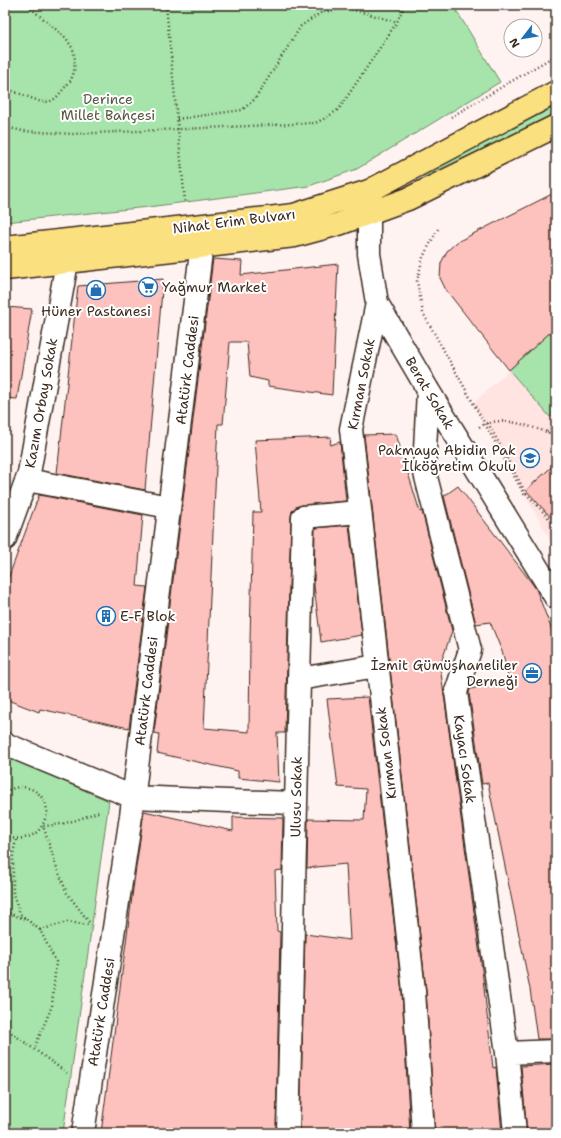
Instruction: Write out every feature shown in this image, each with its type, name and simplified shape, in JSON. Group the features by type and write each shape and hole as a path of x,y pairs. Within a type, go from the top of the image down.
{"main road":[{"name":"Nihat Erim Bulvarı","path":"5,269 67,262 203,236 294,215 370,192 556,92"},
{"name":"Nihat Erim Bulvarı","path":"5,247 69,241 203,236 295,236 339,224 408,199 556,126"}],"street":[{"name":"Berat Sokak","path":"370,192 369,254 377,303 428,390 556,598"},
{"name":"Atatürk Caddesi","path":"83,1133 132,806 203,236"},
{"name":"Kazım Orbay Sokak","path":"5,539 29,473 67,262 69,241"},
{"name":"Kırman Sokak","path":"377,303 351,429 359,512 414,991 423,1133"},
{"name":"Kayacı Sokak","path":"428,390 424,469 470,650 456,692 508,1053 515,1133"},
{"path":"27,480 170,507"},
{"name":"Ulusu Sokak","path":"288,1133 303,517 359,512"},
{"path":"299,679 377,666"},
{"path":"5,744 132,806 228,801 296,803"},
{"path":"508,1053 556,1051"}],"path":[{"path":"5,88 38,102 49,102 56,98 68,85 74,72 75,59 73,49 66,38 27,5"},
{"path":"166,5 185,206"},
{"path":"5,127 23,131 73,134 315,123 326,118 339,109 397,22 405,5"},
{"path":"177,119 242,110 255,100 302,26 322,12 347,8 397,22"},
{"path":"447,119 556,55"},
{"path":"438,229 423,257 416,281 423,312 525,492 556,526"},
{"path":"458,439 486,423 496,420 512,422 556,435"},
{"path":"486,423 527,500"},
{"path":"547,432 556,425"},
{"path":"5,792 12,787 28,786 42,796 48,812 43,826 33,836 16,840 5,837"},
{"path":"43,826 66,824 97,812 132,806"},
{"path":"40,930 66,922 92,925 67,893 43,826"},
{"path":"16,840 13,854 12,894 20,914 40,930 56,962 52,1006 34,1049"},
{"path":"5,912 27,920"},
{"path":"5,1028 71,1076"}],"shaded area":[{"name":"Pakmaya Abidin Pak İlköğretim Okulu","path":"556,327 556,550 473,403"}],"green space":[{"name":"Derince Millet Bahçesi","path":"5,5 453,5 500,82 357,169 309,186 148,207 5,222"},
{"path":"556,106 556,113 425,178 423,174"},
{"path":"556,327 556,412 550,417 509,370"},
{"path":"5,756 109,801 63,1133 5,1133"}],"building":[{"path":"556,192 556,327 509,370 446,290 440,278 441,263 447,251 457,242"},
{"path":"213,259 242,261 241,275 338,264 332,395 268,386 268,381 250,377 247,342 230,342 223,424 218,424 204,728 249,732 253,512 261,512 255,440 331,437 330,445 340,442 346,501 302,505 296,507 292,511 291,516 285,733 277,733 279,782 238,778 238,771 157,753 159,734 154,733"},
{"path":"163,279 145,490 57,473 78,286"},
{"path":"5,307 32,309 17,399 5,398"},
{"path":"396,434 420,512 422,511 452,631 440,666 482,970 493,1068 496,1067 502,1133 435,1133 426,990 364,435"},
{"path":"556,463 556,523 526,490"},
{"path":"458,486 536,589 556,641 556,1039 537,1039 530,989 488,783 482,784 469,693 470,689 509,681 503,654 490,622 476,624 444,496"},
{"path":"39,495 143,515 137,586 147,587 129,728 40,709 39,712 5,699 5,587"},
{"path":"349,525 362,635 321,642 314,586 315,528"},
{"path":"368,697 402,992 410,1133 300,1133 305,934 350,940 346,864 307,868 308,819 364,820 366,789 338,787 327,699"},
{"path":"144,811 233,831 233,817 283,818 282,870 275,871 277,931 280,932 276,1133 101,1133"},
{"path":"556,1064 556,1133 527,1133 521,1066"}],"place":[{"name":"Yağmur Market","path":"148,287"},
{"name":"Hüner Pastanesi","path":"96,290"},
{"name":"Pakmaya Abidin Pak İlköğretim Okulu","path":"530,458"},
{"name":"E-F Blok","path":"106,616"},
{"name":"İzmit Gümüşhaneliler Derneği","path":"532,673"}]}
